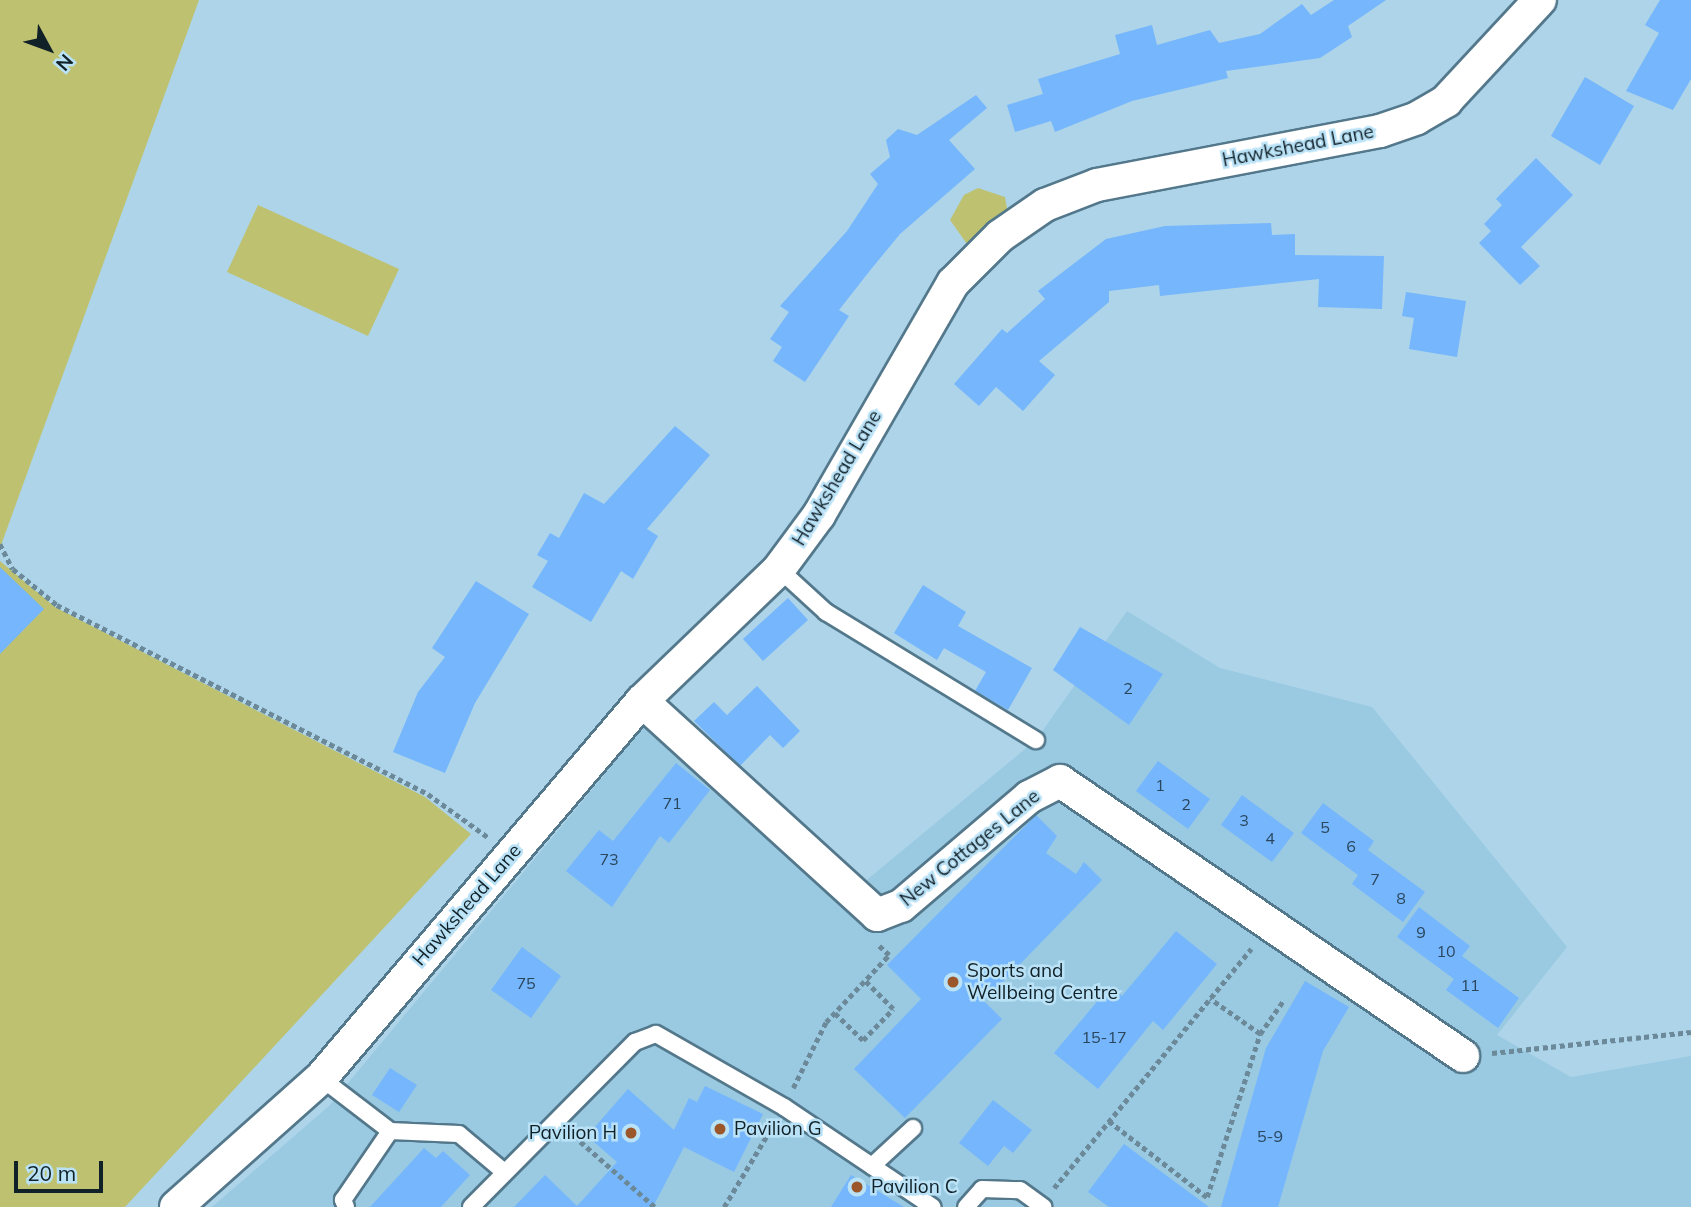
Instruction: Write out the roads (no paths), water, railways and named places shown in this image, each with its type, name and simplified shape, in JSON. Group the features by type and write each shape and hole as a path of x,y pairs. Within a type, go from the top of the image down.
{"street":[{"name":"Hawkshead Lane","path":"176,1207 321,1078 642,701 779,569 818,515 954,283 1024,216 1097,185 1380,131 1417,118 1446,101 1540,0"},
{"name":"New Cottages Lane","path":"642,701 877,915 901,906 1029,797 1060,781 1269,927 1463,1056"}],"lane":[{"path":"779,569 826,612 1036,740"},
{"path":"471,1207 503,1171 635,1042 656,1034 783,1107 932,1207"},
{"path":"321,1078 390,1131 459,1133 503,1171"},
{"path":"872,1166 913,1128"},
{"path":"346,1207 343,1200 390,1131"},
{"path":"966,1207 982,1189 1020,1191 1042,1206"}],"place":[{"name":"Sports and Wellbeing Centre","path":"953,982"},
{"name":"Pavilion G","path":"720,1129"},
{"name":"Pavilion H","path":"631,1133"},
{"name":"Pavilion C","path":"857,1187"}]}
